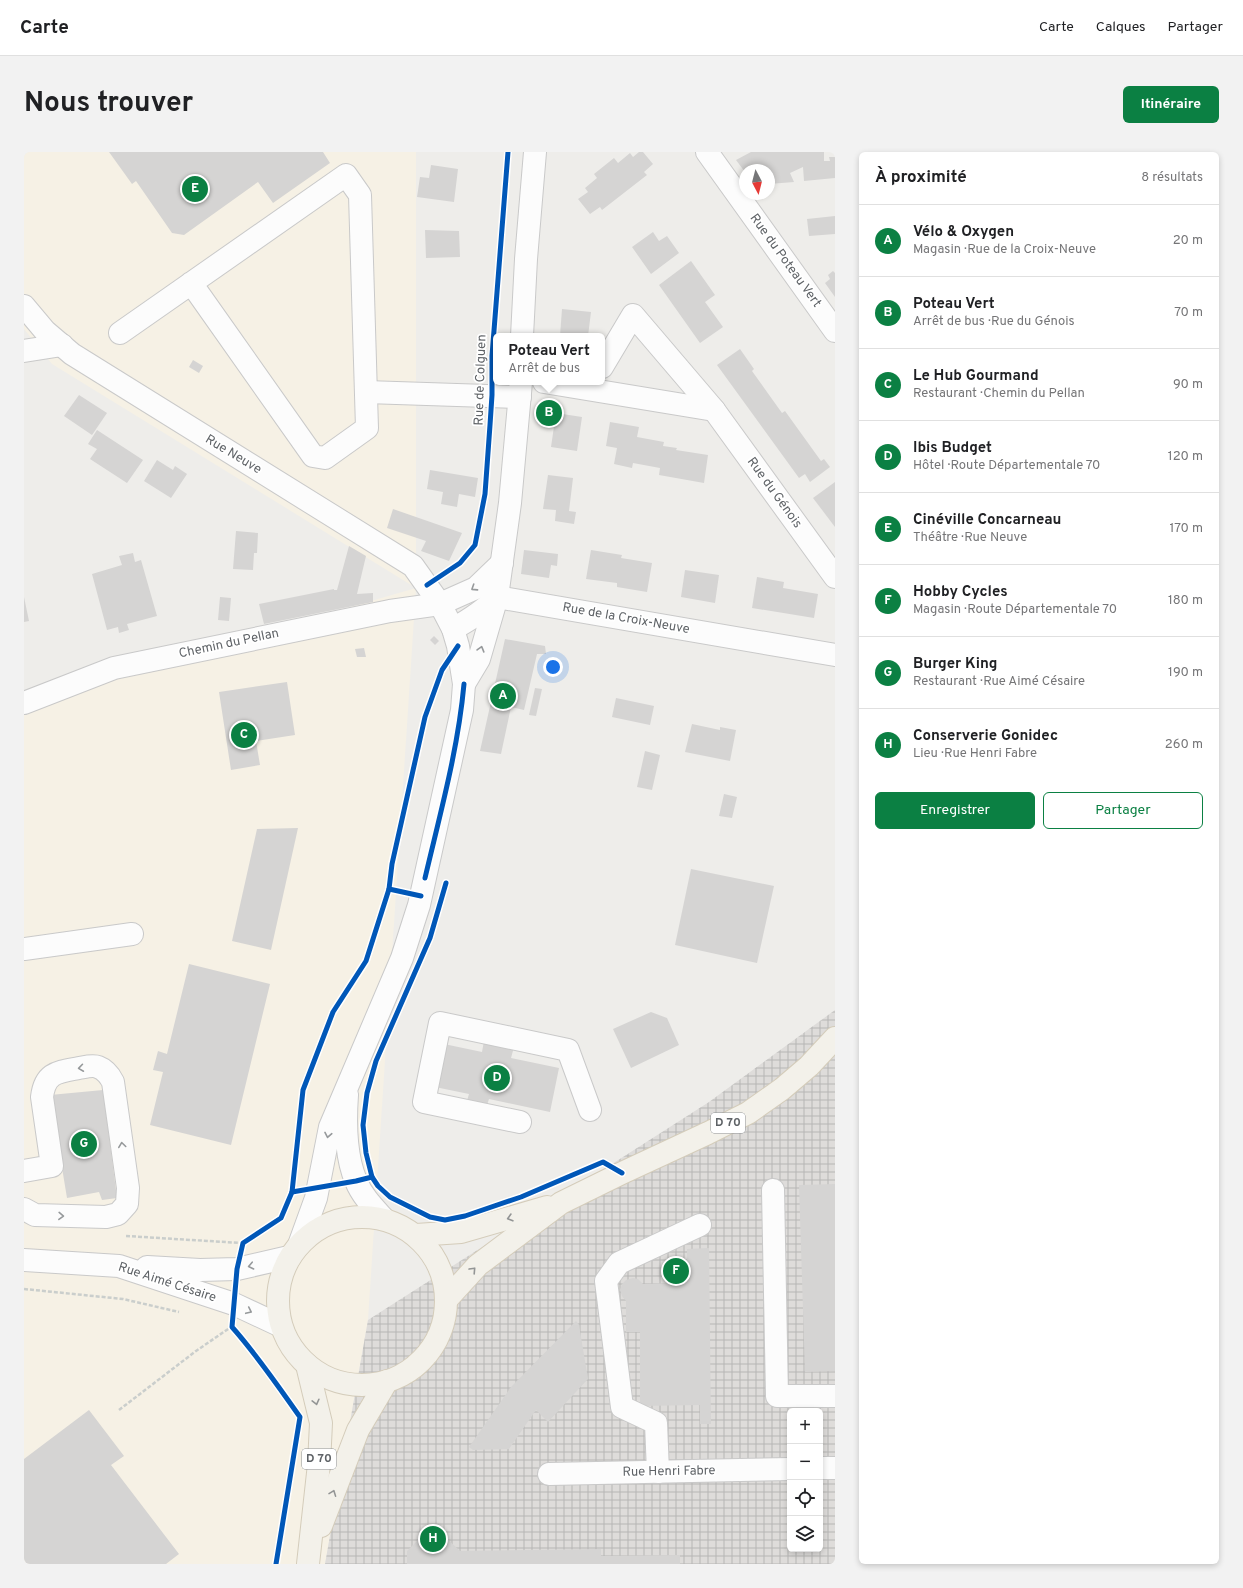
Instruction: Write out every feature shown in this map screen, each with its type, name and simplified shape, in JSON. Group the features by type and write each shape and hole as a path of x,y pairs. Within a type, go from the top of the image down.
{"main road":[{"name":"D 70","path":"416,1235 461,1232 561,1203 708,1133 748,1112 782,1089 804,1070 835,1038"},
{"name":"D 70","path":"447,1299 478,1265 561,1203"},
{"path":"366,1216 384,1219 401,1226 416,1235 431,1252 442,1273 447,1299 443,1326 430,1350 411,1369 387,1381 366,1385 345,1384 324,1377 306,1365 291,1347 281,1326 277,1302 280,1279 294,1251 312,1232 329,1223 347,1218 366,1216"},
{"name":"D 70","path":"306,1365 322,1423 309,1560"},
{"name":"D 70","path":"309,1560 358,1430 387,1381"}],"street":[{"path":"522,333 526,259 535,152"},
{"name":"Rue du Poteau Vert","path":"707,152 835,331"},
{"path":"120,333 191,283 346,175 360,195 367,428 325,458 314,456 191,283"},
{"name":"Rue Neuve","path":"24,306 45,331 72,354 190,429 372,539 413,566 440,604"},
{"name":"Rue du Génois","path":"605,362 633,315 714,410 835,576"},
{"path":"24,351 62,346"},
{"path":"591,385 714,410"},
{"path":"366,392 520,389 510,503 497,597 478,659 464,684"},
{"path":"119,1266 200,1270 236,1269 294,1251 316,1198 330,1127 335,1111 348,1086 402,958 419,905 456,744 462,710 464,684 458,646 440,604 476,588 502,563"},
{"path":"452,629 488,607 497,597"},
{"name":"Rue de la Croix-Neuve","path":"497,597 835,655"},
{"name":"Chemin du Pellan","path":"24,702 114,668 390,610 440,604"},
{"path":"24,949 132,934"},
{"path":"520,1122 424,1102 440,1023 568,1050 590,1110"},
{"path":"24,1171 52,1166 42,1097 43,1088 49,1079 57,1072 86,1067 98,1067 108,1073 113,1082 128,1188 127,1204 118,1214 106,1217 35,1215 24,1209"},
{"path":"348,1086 346,1115 347,1140 351,1163 359,1187 366,1198 384,1219"},
{"path":"773,1190 777,1396 835,1396"},
{"path":"658,1472 656,1423 622,1408 606,1281 619,1263 700,1225"},
{"name":"Rue Aimé Césaire","path":"24,1260 119,1266 234,1304 281,1326"},
{"path":"823,1468 835,1468"},
{"name":"Rue Henri Fabre","path":"549,1474 787,1469"}],"path":[{"path":"120,1235 244,1243 250,1239"},
{"path":"236,1269 244,1243"},
{"path":"24,1289 123,1299 180,1312"},
{"path":"232,1327 234,1304"},
{"path":"226,1325 232,1327 237,1332"},
{"path":"120,1410 196,1350 232,1327"}],"shaded area":[{"path":"24,152 416,152 416,588 52,364 24,329"},
{"path":"416,588 368,1320 325,1564 24,1564 24,701"},
{"path":"835,1010 835,1564 325,1564 368,1320 709,1102"}],"building":[{"path":"109,152 323,152 330,163 273,203 258,182 184,235 172,233 136,181 132,184"},
{"path":"639,152 643,152 653,164 644,172 647,175 602,210 600,207 590,214 578,199 588,192 585,188 597,178 594,174 614,158 618,163 630,153 633,157"},
{"path":"751,152 824,152 824,161 830,161 829,157 835,157 835,178 804,181 803,167 790,173 794,182 775,184 775,164 739,164 736,160"},
{"path":"431,165 458,169 454,202 417,197 420,177 429,178"},
{"path":"835,216 835,234 809,236 807,219"},
{"path":"425,230 459,231 460,257 426,258"},
{"path":"653,232 659,241 667,236 679,253 651,274 632,247"},
{"path":"691,261 715,295 705,302 723,327 700,343 659,285"},
{"path":"833,271 835,273 835,297 825,283 830,279 828,275"},
{"path":"562,309 591,312 588,333 560,333"},
{"path":"740,349 754,369 752,371 782,413 785,411 821,461 824,459 830,467 810,482 805,474 799,478 717,365"},
{"path":"193,360 203,366 199,373 189,367"},
{"path":"79,395 107,413 92,435 64,416"},
{"path":"556,413 582,417 577,451 551,447"},
{"path":"610,422 639,427 637,437 664,442 663,446 677,448 676,450 708,455 704,483 659,475 660,468 633,463 632,468 614,464 617,448 606,446"},
{"path":"97,430 143,460 127,483 90,459 97,449 88,444"},
{"path":"157,460 173,470 175,466 187,474 171,498 144,481"},
{"path":"430,470 478,478 475,497 459,494 457,507 441,504 443,492 427,489"},
{"path":"548,475 573,478 569,511 576,512 574,524 555,521 556,510 543,509"},
{"path":"835,482 835,527 813,498"},
{"path":"393,509 462,533 449,561 421,551 426,541 387,528"},
{"path":"236,531 258,533 257,553 254,553 253,570 233,569"},
{"path":"349,546 366,556 357,594 373,593 373,602 264,624 259,604 334,589 337,590"},
{"path":"524,550 558,554 557,566 551,565 549,578 521,574"},
{"path":"591,550 622,555 621,558 652,563 647,592 617,587 617,583 586,579"},
{"path":"133,553 135,562 141,560 157,616 127,624 129,630 119,633 118,627 107,630 92,574 122,565 119,556"},
{"path":"685,570 719,575 715,603 681,597"},
{"path":"757,577 784,582 783,588 818,594 814,618 752,608"},
{"path":"24,597 29,621 24,622"},
{"path":"220,597 231,598 229,621 218,620"},
{"path":"434,636 439,641 435,645 430,640"},
{"path":"505,639 545,646 546,654 537,654 524,710 511,707 501,754 480,751"},
{"path":"364,648 366,657 357,657 355,649"},
{"path":"287,682 295,735 256,741 260,765 231,770 219,692"},
{"path":"535,688 542,689 536,716 529,715"},
{"path":"616,698 654,706 650,725 612,717"},
{"path":"692,724 720,730 720,727 736,730 730,761 685,752"},
{"path":"645,751 660,755 652,790 637,787"},
{"path":"724,794 737,797 732,818 719,816"},
{"path":"298,828 271,950 232,941 257,829"},
{"path":"691,869 774,886 757,963 675,945"},
{"path":"189,964 270,984 231,1145 150,1125 163,1072 153,1070 158,1051 167,1054"},
{"path":"651,1012 667,1018 679,1045 631,1068 613,1029"},
{"path":"484,1041 514,1047 511,1058 559,1068 550,1112 489,1099 486,1108 466,1104 469,1094 435,1087 444,1044 482,1052"},
{"path":"103,1090 117,1198 102,1200 99,1192 67,1198 50,1095"},
{"path":"835,1184 835,1371 805,1372 799,1185"},
{"path":"709,1248 711,1424 700,1424 700,1405 640,1406 640,1332 626,1332 626,1301 620,1290 622,1284 626,1280 633,1278 638,1279 643,1284 673,1283 687,1268 687,1249"},
{"path":"576,1321 579,1325 588,1379 548,1422 536,1410 509,1449 473,1450 469,1447 511,1387"},
{"path":"89,1410 124,1456 111,1465 179,1554 166,1564 24,1564 24,1459"},
{"path":"429,1529 437,1529 460,1551 601,1549 601,1556 680,1555 680,1564 407,1564 407,1551"}],"cycle path":[{"name":"Rue de Colguen","path":"494,333 508,152"},
{"name":"Rue de Colguen","path":"427,585 460,563 475,545 485,494 492,395 493,343"},
{"path":"421,896 389,889 392,864 425,717 442,670 458,646"},
{"path":"425,878 453,758 464,684"},
{"path":"389,889 366,961 333,1012 303,1090 292,1192 372,1177 366,1153 363,1125 367,1093 376,1061 430,938 446,883"},
{"path":"372,1177 378,1186 390,1197 430,1217 445,1220 465,1216 521,1197 603,1162 622,1173"},
{"path":"276,1564 300,1417 259,1360 232,1327 237,1269 243,1243 281,1218 292,1192"}],"place":[{"name":"Cinéville Concarneau","path":"195,189"},
{"name":"Poteau Vert","path":"549,413"},
{"name":"Vélo & Oxygen","path":"503,696"},
{"name":"Le Hub Gourmand","path":"244,735"},
{"name":"Ibis Budget","path":"497,1078"},
{"name":"Burger King","path":"84,1144"},
{"name":"Hobby Cycles","path":"676,1271"},
{"name":"Conserverie Gonidec","path":"433,1539"}]}
